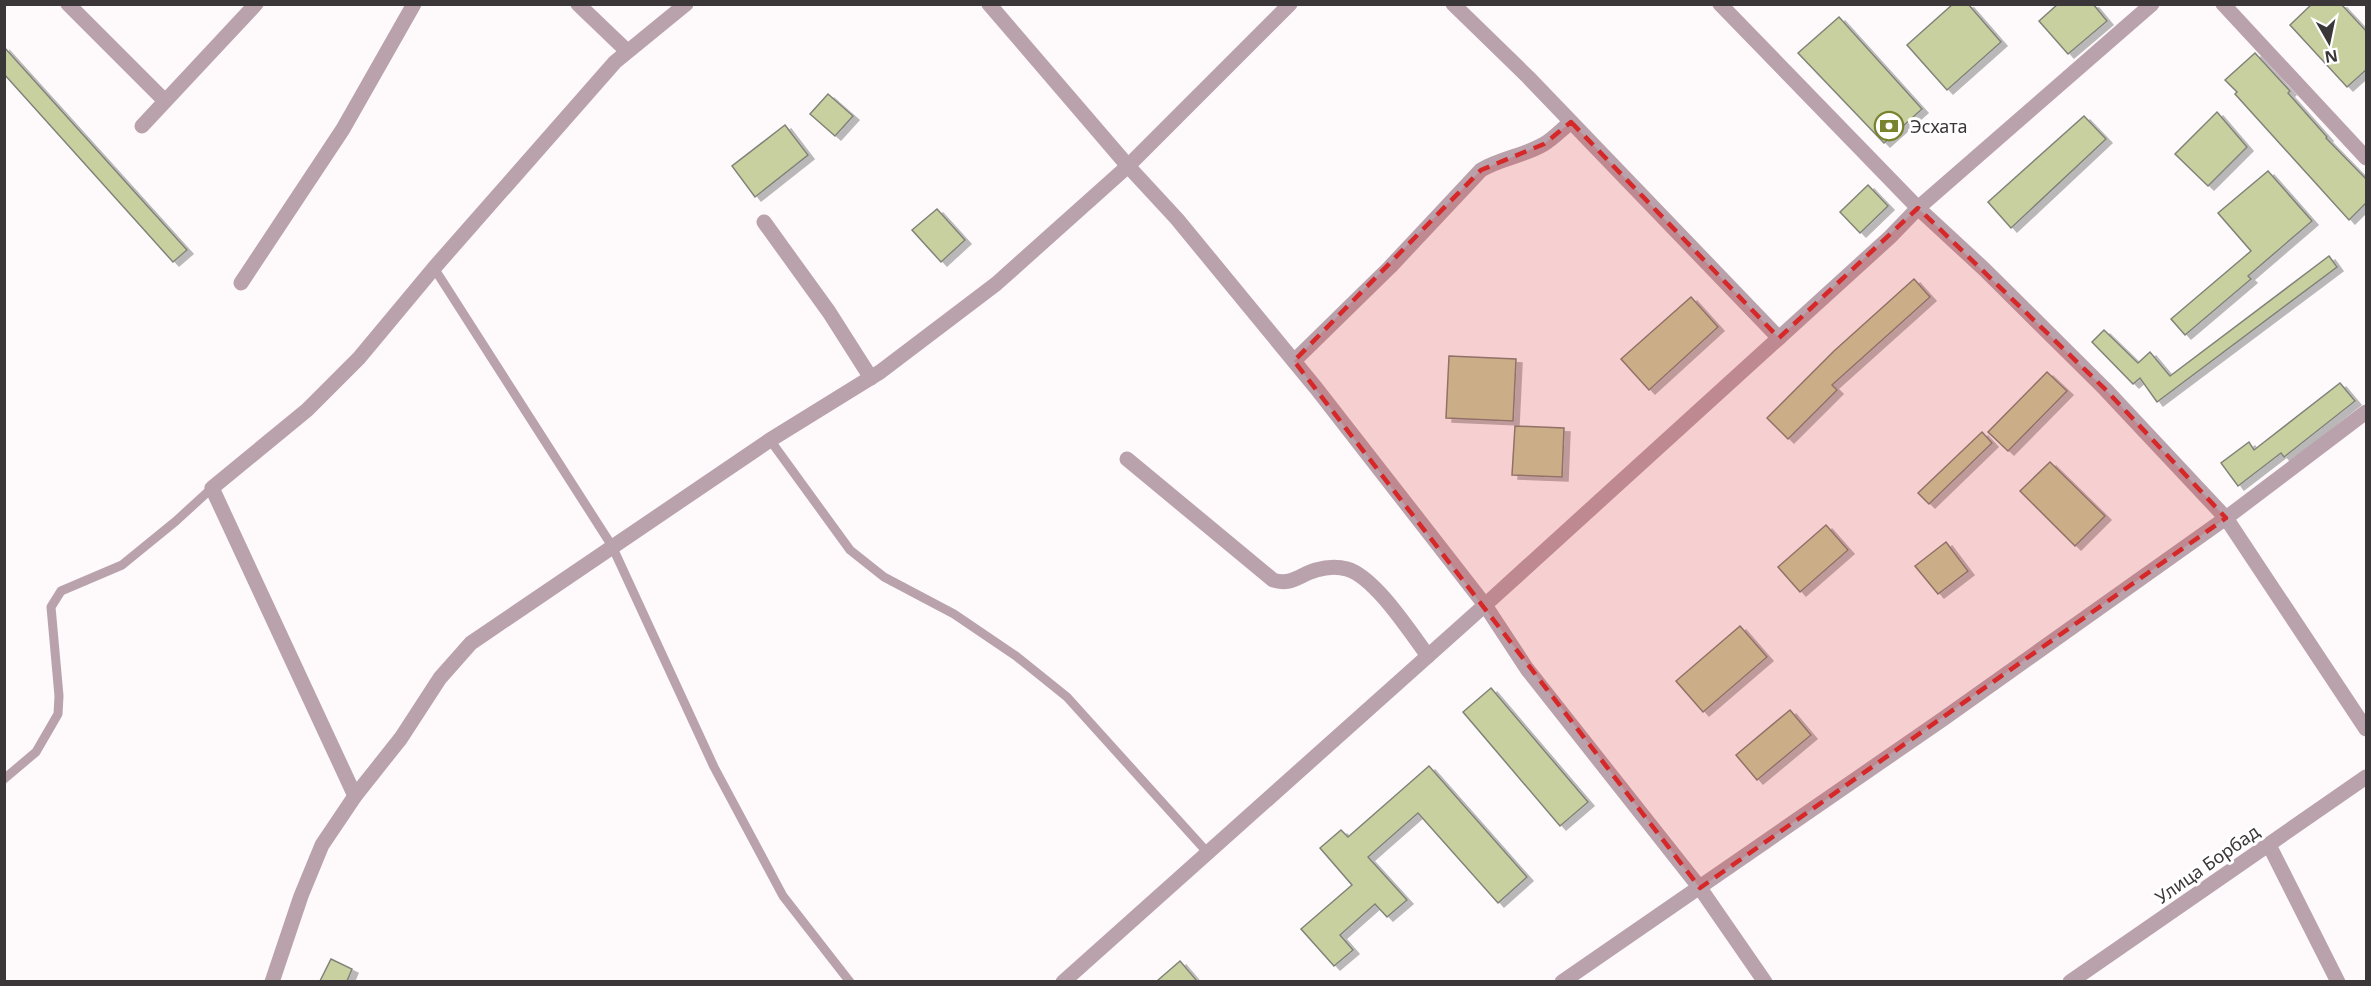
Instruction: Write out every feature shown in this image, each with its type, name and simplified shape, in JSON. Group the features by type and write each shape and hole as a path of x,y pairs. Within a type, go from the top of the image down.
{"street":[{"path":"68,4 165,101"},
{"path":"241,283 343,129 414,4"},
{"path":"578,4 627,51"},
{"path":"355,796 212,488 307,410 359,358 567,114 615,62 686,4"},
{"path":"989,4 1128,166 1177,219 1294,361 1485,605 1527,669 1700,888 1766,981"},
{"path":"272,981 321,845 355,796 401,738 440,678 471,643 770,440 871,378 996,284 1128,166 1290,4"},
{"path":"1453,4 1528,77 1779,338"},
{"path":"1720,4 1918,208 1984,269 2105,389 2226,518 2367,729"},
{"path":"1063,981 1485,605 1890,237 1918,208 2152,4"},
{"path":"142,126 251,6"},
{"path":"2230,7 2367,158"},
{"path":"1294,361 1390,267 1481,170 1495,161 1521,154 1544,144 1571,122"},
{"path":"764,222 829,312 871,378"},
{"path":"1562,981 1943,719 2226,518 2367,412"},
{"path":"1127,459 1273,580 1282,583 1295,581 1314,570 1336,566 1349,569 1362,576 1387,602 1428,656"},
{"name":"Улица Борбад","path":"2070,981 2367,777"},
{"path":"2269,845 2338,981"}],"lane":[{"path":"434,268 612,546 714,767 783,896 850,981"},
{"path":"770,440 850,550 884,577 954,614 1016,656 1066,697 1207,852"},
{"path":"4,779 36,752 58,714 59,696 51,607 54,600 61,591 122,565 212,488"}],"highlighted area":[{"path":"1571,122 1779,338 1918,208 2105,389 2226,518 1700,888 1294,361 1481,170 1544,144"}],"building":[{"path":"1953,4 1968,4 2001,42 1947,90 1907,45"},
{"path":"2058,4 2093,4 2107,21 2068,54 2039,21"},
{"path":"2312,4 2341,4 2367,32 2367,69 2347,87 2290,25"},
{"path":"1839,17 1922,109 1884,143 1798,53"},
{"path":"4,47 187,250 173,262 4,74"},
{"path":"2255,53 2290,91 2288,93 2326,138 2367,180 2367,202 2349,220 2225,80"},
{"path":"828,94 853,116 835,136 810,114"},
{"path":"2217,112 2247,147 2208,186 2175,154"},
{"path":"2084,116 2106,139 2011,228 1988,202"},
{"path":"785,125 808,155 755,197 732,166"},
{"path":"2268,171 2312,221 2248,276 2251,279 2185,335 2171,319 2251,251 2218,213"},
{"path":"1868,185 1888,206 1860,233 1840,212"},
{"path":"937,209 965,240 941,262 912,230"},
{"path":"2329,256 2337,267 2157,402 2140,378 2133,384 2092,342 2104,330 2138,363 2150,352 2170,376"},
{"path":"1914,279 1930,297 1832,385 1837,390 1788,439 1767,418 1834,351"},
{"path":"1691,297 1718,327 1649,390 1621,359"},
{"path":"1449,356 1516,359 1513,421 1446,418"},
{"path":"2047,372 2067,391 2008,451 1988,432"},
{"path":"2340,383 2355,401 2284,457 2281,453 2238,486 2221,463 2249,442 2254,450"},
{"path":"1515,426 1564,428 1562,477 1512,475"},
{"path":"1982,432 1992,443 1929,504 1918,493"},
{"path":"2050,462 2105,516 2075,546 2020,491"},
{"path":"1826,525 1848,550 1800,592 1778,567"},
{"path":"1946,542 1968,571 1938,594 1915,566"},
{"path":"1740,626 1767,657 1703,712 1676,681"},
{"path":"1491,688 1588,802 1560,826 1463,712"},
{"path":"1790,710 1811,735 1757,780 1736,755"},
{"path":"1429,766 1527,877 1498,903 1418,813 1368,857 1407,900 1387,917 1375,904 1340,935 1353,950 1334,966 1301,929 1352,885 1320,848 1341,830 1348,837"},
{"path":"331,959 352,969 347,981 320,981"},
{"path":"1180,961 1197,981 1157,981"}],"place":[{"name":"Эсхата","path":"1889,126"}]}
